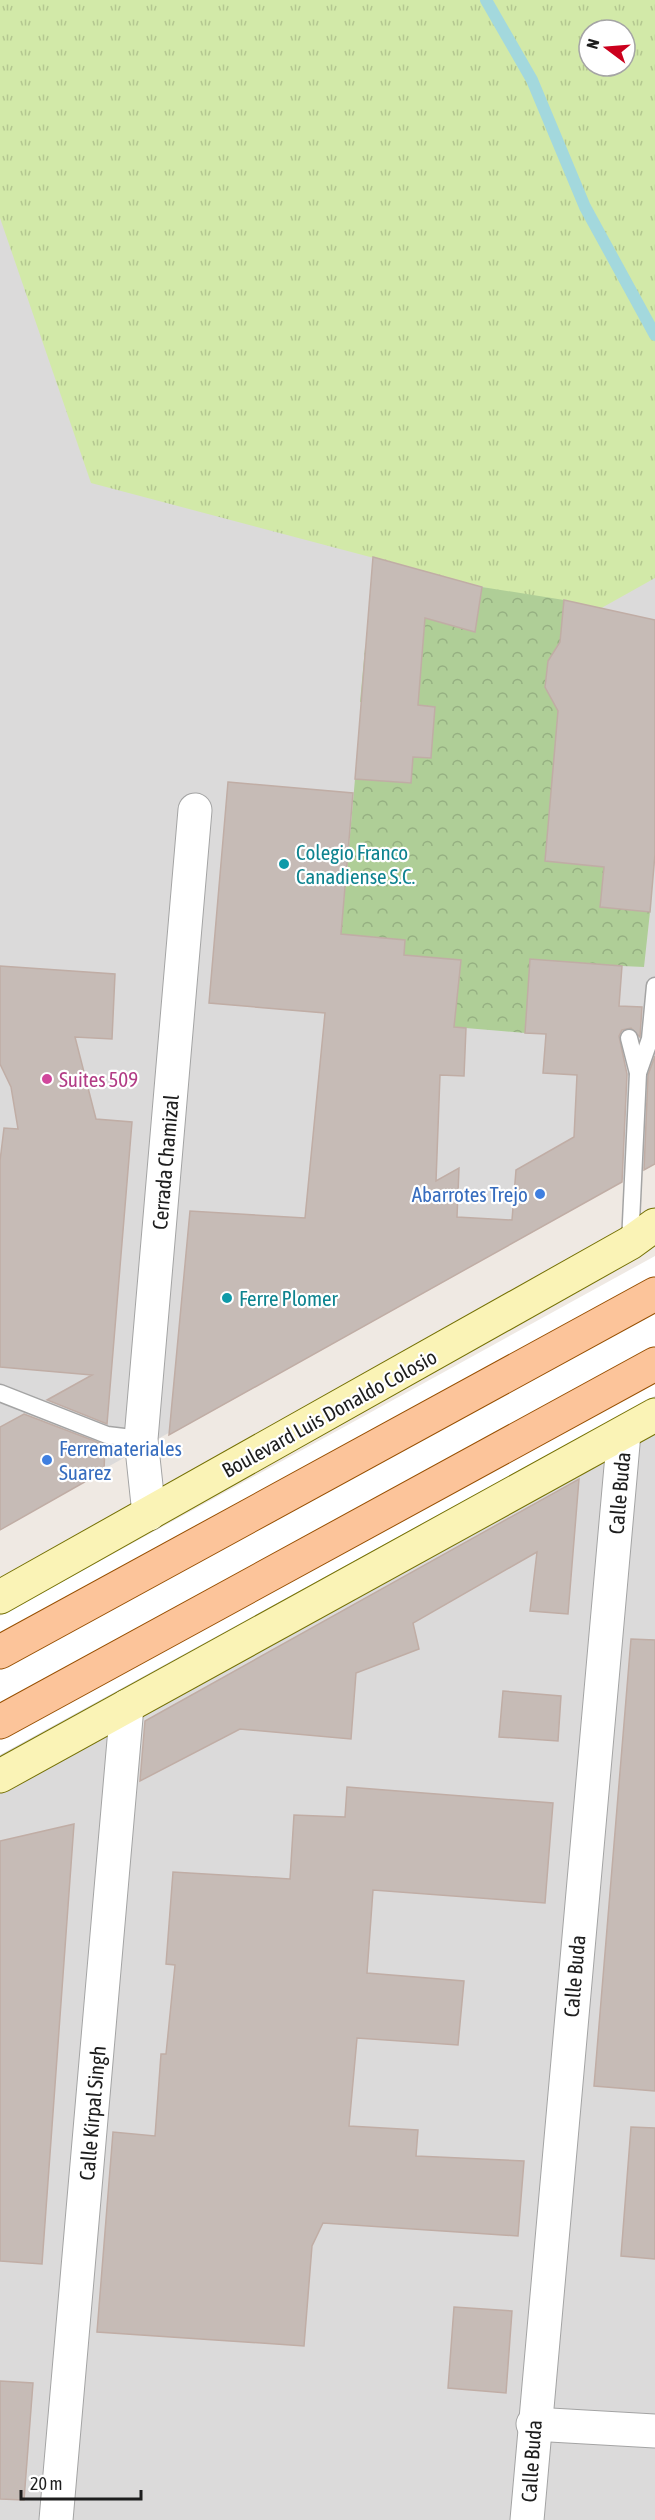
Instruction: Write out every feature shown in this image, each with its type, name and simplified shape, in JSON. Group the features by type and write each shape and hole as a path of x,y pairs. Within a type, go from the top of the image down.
{"main road":[{"name":"Boulevard Luis Donaldo Colosio","path":"0,1597 643,1234"},
{"path":"0,1652 655,1294"},
{"path":"0,1722 655,1364"},
{"path":"0,1776 655,1415"}],"street":[{"name":"Cerrada Chamizal","path":"149,1514 141,1439 195,810"},
{"name":"Calle Buda","path":"527,2520 533,2424 624,1433"},
{"name":"Calle Kirpal Singh","path":"56,2520 127,1706"},
{"path":"533,2424 655,2431"}],"lane":[{"path":"638,1073 650,1039 655,986"},
{"path":"629,1038 638,1073 643,1234"},
{"path":"0,1392 107,1435 141,1439"}],"shaded area":[{"path":"0,0 655,0 655,1162 0,1527"},
{"path":"655,1297 655,2520 0,2520 0,1657"}],"green space":[{"path":"0,0 655,0 655,578 589,615 91,483 0,218"},
{"path":"482,587 564,600 560,642 548,661 545,687 575,706 555,749 545,861 604,867 600,907 650,912 644,967 622,966 525,1033 454,1027 404,955 405,940 341,934 355,779 411,783 413,757 431,758 434,707 360,702 365,648 422,652 425,618 475,632"}],"pier":[{"path":"655,1256 655,1396 0,1755 0,1616"}],"building":[{"path":"373,557 482,587 475,632 425,618 418,705 435,707 431,758 413,757 411,783 355,779"},
{"path":"564,600 655,620 655,854 650,912 600,907 604,867 545,861 558,711 545,687 548,661 560,642"},
{"path":"228,782 353,793 341,934 405,940 404,955 461,960 454,1027 466,1028 464,1076 440,1075 436,1181 459,1168 457,1217 512,1220 516,1170 574,1137 577,1075 543,1073 546,1034 525,1033 530,959 622,966 619,1006 642,1007 640,1037 631,1028 622,1030 619,1036 627,1074 622,1182 169,1435 190,1211 305,1218 325,1013 209,1003"},
{"path":"0,966 115,974 112,1039 75,1037 96,1119 132,1122 107,1424 47,1400 92,1375 0,1367 0,1161 4,1128 18,1129 11,1087 0,1064"},
{"path":"655,1056 655,1164 644,1170 648,1075"},
{"path":"24,1414 105,1445 104,1471 0,1530 0,1427"},
{"path":"579,1479 568,1614 530,1611 537,1552 413,1623 419,1649 356,1673 351,1739 240,1729 140,1781 145,1721"},
{"path":"631,1639 655,1640 655,2091 594,2086"},
{"path":"503,1691 561,1696 558,1741 499,1737"},
{"path":"347,1787 553,1803 545,1903 373,1890 367,1973 464,1981 458,2045 357,2038 349,2126 418,2130 416,2156 524,2161 518,2236 323,2223 312,2246 304,2346 97,2332 113,2132 155,2136 161,2054 166,2054 175,1965 166,1964 173,1872 290,1879 294,1815 345,1817"},
{"path":"74,1824 42,2264 0,2261 0,1841"},
{"path":"631,2127 655,2128 655,2259 621,2256"},
{"path":"454,2307 512,2311 506,2393 448,2388"},
{"path":"0,2381 33,2383 24,2500 0,2499"}],"waterway":[{"path":"486,0 532,80 585,207 655,335"}],"place":[{"name":"Colegio Franco Canadiense S.C.","path":"284,864"},
{"name":"Suites 509","path":"47,1079"},
{"name":"Abarrotes Trejo","path":"540,1194"},
{"name":"Ferre Plomer","path":"227,1298"},
{"name":"Ferremateriales Suarez","path":"47,1460"}]}
